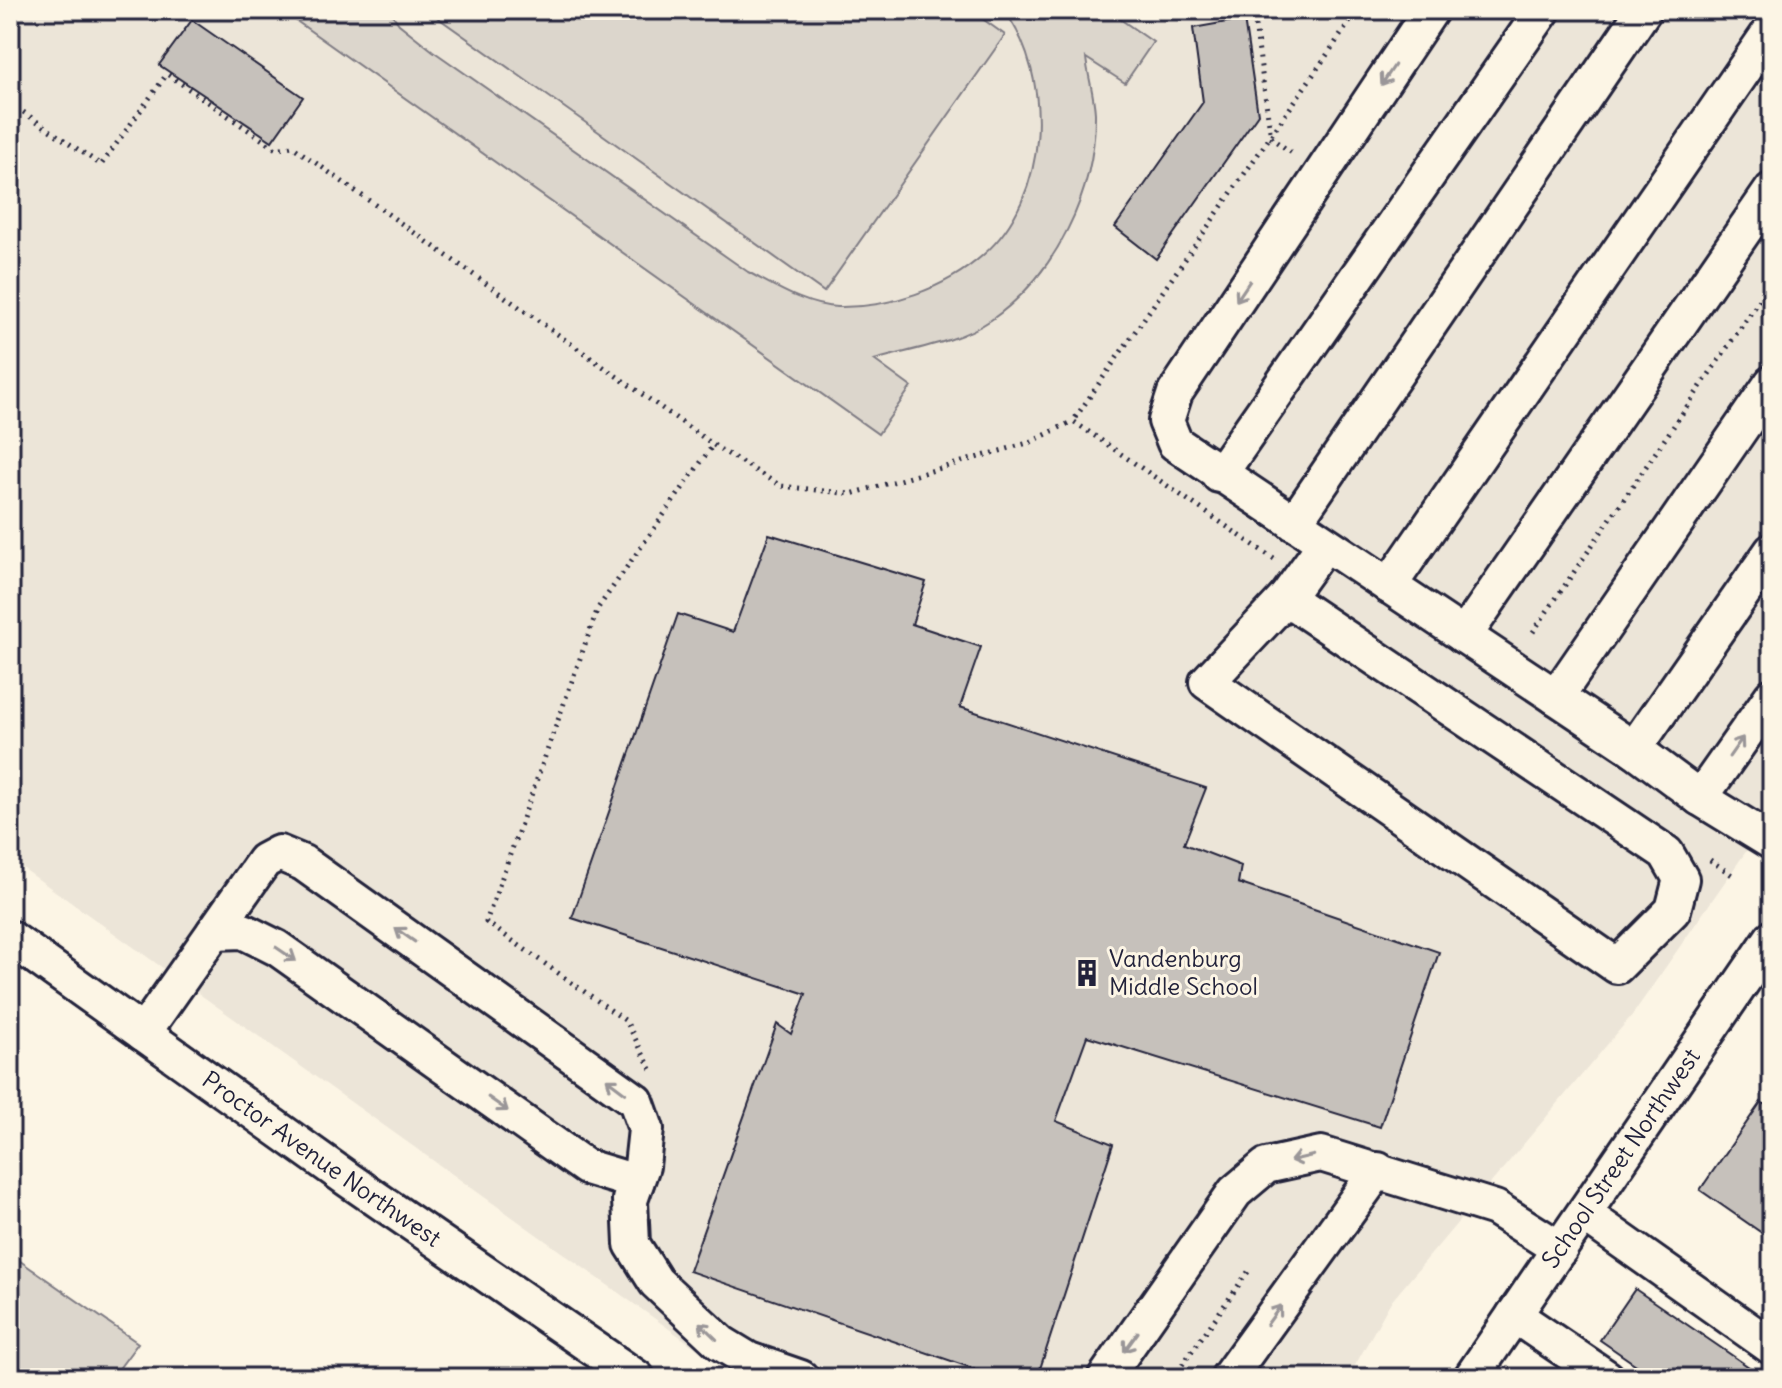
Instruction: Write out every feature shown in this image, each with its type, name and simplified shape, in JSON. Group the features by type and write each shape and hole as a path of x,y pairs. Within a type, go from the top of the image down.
{"street":[{"path":"1431,10 1175,393 1166,421 1175,443 1634,749 1700,798 1772,842"},
{"path":"1219,475 1543,10"},
{"path":"1294,523 1644,10"},
{"path":"1767,10 1772,13"},
{"path":"1389,586 1772,29"},
{"path":"1464,636 1772,190"},
{"path":"1556,697 1772,383"},
{"path":"1286,598 1666,853 1681,879 1673,910 1617,966 1207,682 1286,598 1325,544"},
{"path":"1634,749 1772,551"},
{"path":"1700,798 1772,696"},
{"path":"143,1033 264,861 279,853 303,863 636,1101 646,1129 630,1200 632,1244 656,1282 721,1343 749,1360 801,1378"},
{"path":"214,932 243,931 277,948 586,1167 636,1182"},
{"name":"Proctor Avenue Northwest","path":"10,938 637,1378"},
{"name":"School Street Northwest","path":"1471,1378 1772,938"},
{"path":"1105,1378 1235,1192 1266,1166 1321,1154 1378,1170 1495,1208 1560,1249"},
{"path":"1228,1378 1378,1170"},
{"path":"1584,1214 1772,1347"},
{"path":"1514,1315 1607,1378"}],"path":[{"path":"1253,10 1271,138 1292,153"},
{"path":"10,103 101,165 167,74 276,149 292,146 713,445 781,486 851,494 1031,442 1073,421"},
{"path":"1533,632 1772,282"},
{"path":"653,1073 626,1021 486,922 598,608 713,445"},
{"path":"1173,1378 1250,1269"}],"shaded area":[{"path":"10,10 1772,10 1772,814 1633,1014 1390,1303 1348,1378 738,1378 10,859"},
{"path":"281,10 389,10 399,24 433,51 748,272 803,299 838,307 896,300 951,278 983,255 1005,231 1022,202 1032,170 1037,136 1037,102 1031,69 1020,38 1004,10 1107,10 1153,42 1125,83 1086,58 1095,113 1088,172 1068,229 1035,280 1014,301 978,328 949,340 874,360 911,387 878,434"},
{"path":"427,10 970,10 1005,35 824,292"},
{"path":"10,1254 138,1343 112,1378 10,1378"}],"building":[{"path":"1244,19 1258,114 1156,259 1115,227 1203,102 1193,28"},
{"path":"192,20 303,97 272,141 159,65"},
{"name":"Vandenburg Middle School","path":"769,534 926,582 912,624 981,647 960,707 1206,788 1184,844 1241,866 1238,883 1439,952 1380,1127 1087,1036 1056,1121 1113,1144 1037,1378 1001,1378 689,1271 777,1024 791,1034 806,994 572,918 678,614 733,632"},
{"path":"1761,1102 1772,1110 1772,1240 1700,1190"},
{"path":"1635,1289 1765,1378 1655,1378 1600,1340"}],"place":[{"name":"Vandenburg Middle School","path":"1087,973"}]}
